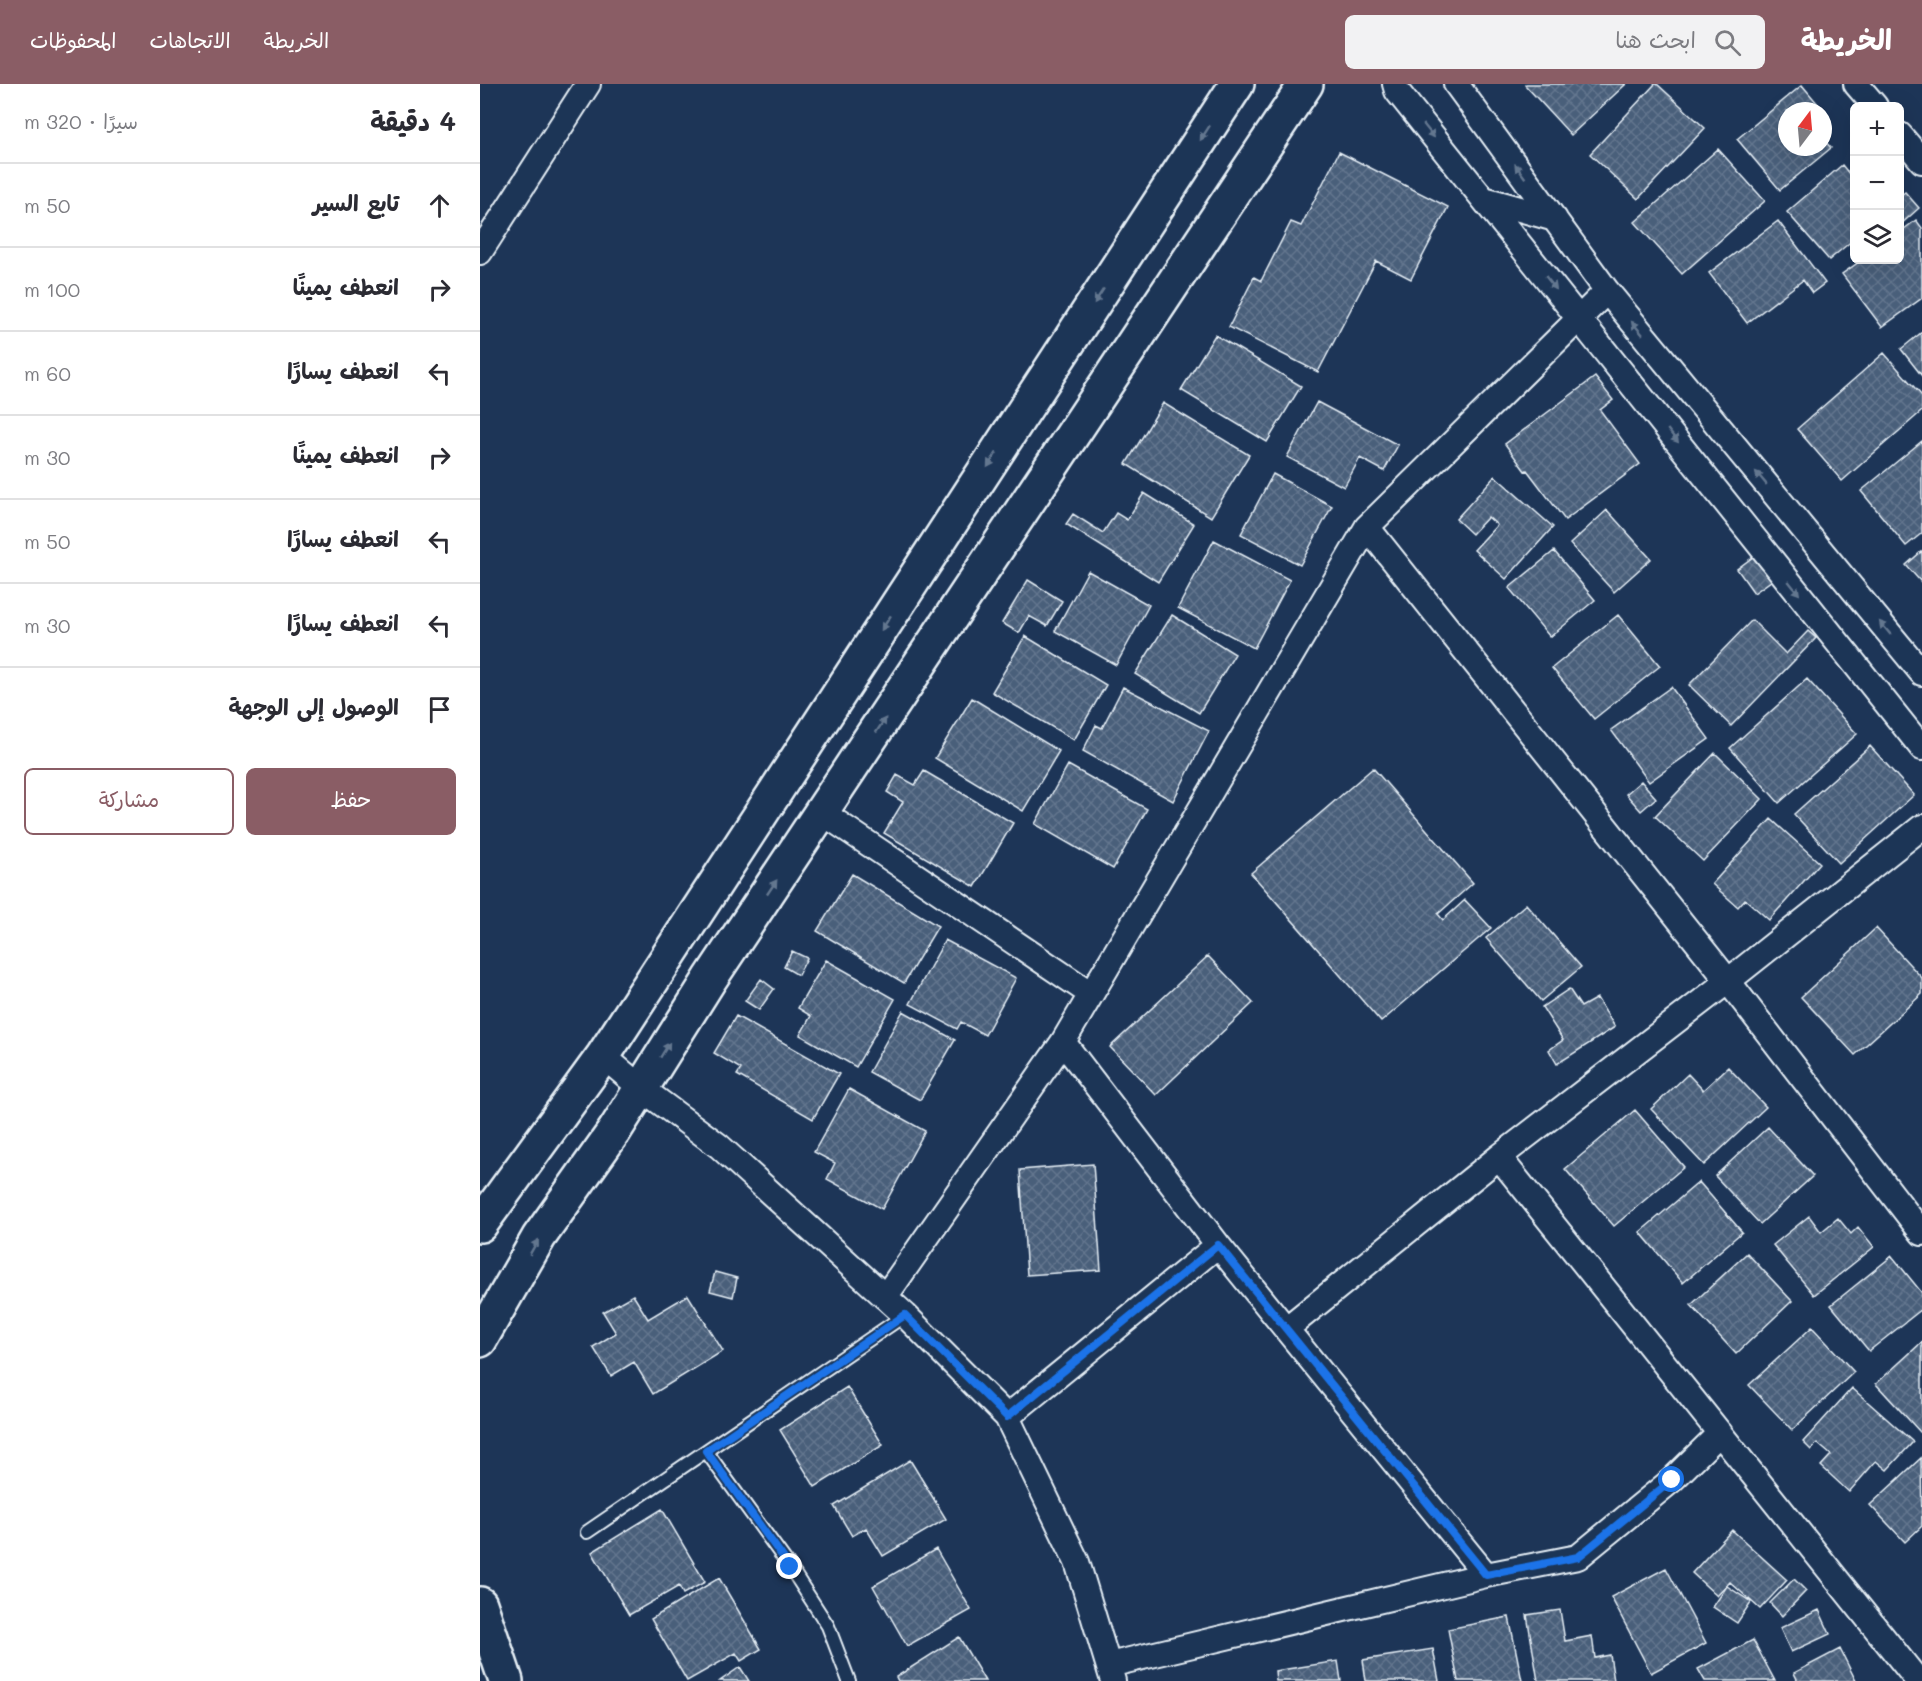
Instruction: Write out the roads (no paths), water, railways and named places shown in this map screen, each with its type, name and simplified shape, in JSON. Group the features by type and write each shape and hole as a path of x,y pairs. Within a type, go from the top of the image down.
{"street":[{"path":"480,252 588,84"},
{"path":"481,1222 603,1056 1237,84"},
{"path":"480,1340 492,1305 615,1130 710,979 823,813 1306,84"},
{"path":"1856,84 1872,102"},
{"path":"1394,86 1922,748"},
{"path":"1464,87 1607,291 1922,674"},
{"path":"1904,141 1922,161"},
{"path":"1484,199 1555,219"},
{"path":"885,1297 1064,1042 1367,527 1607,291"},
{"path":"1367,527 1728,981 1922,1233"},
{"path":"823,813 1091,994"},
{"path":"1286,1329 1499,1157 1922,828"},
{"path":"1064,1042 1218,1245 1486,1575"},
{"path":"603,1056 641,1088 719,1146 905,1315 1007,1417 1077,1562 1111,1673 1486,1575 1578,1557 1672,1480 1720,1433"},
{"path":"1499,1157 1918,1681"},
{"path":"1007,1417 1218,1245"},
{"path":"480,1604 506,1681"}],"lane":[{"path":"587,1532 905,1315"},
{"path":"706,1451 790,1567 828,1626 849,1681"}]}
